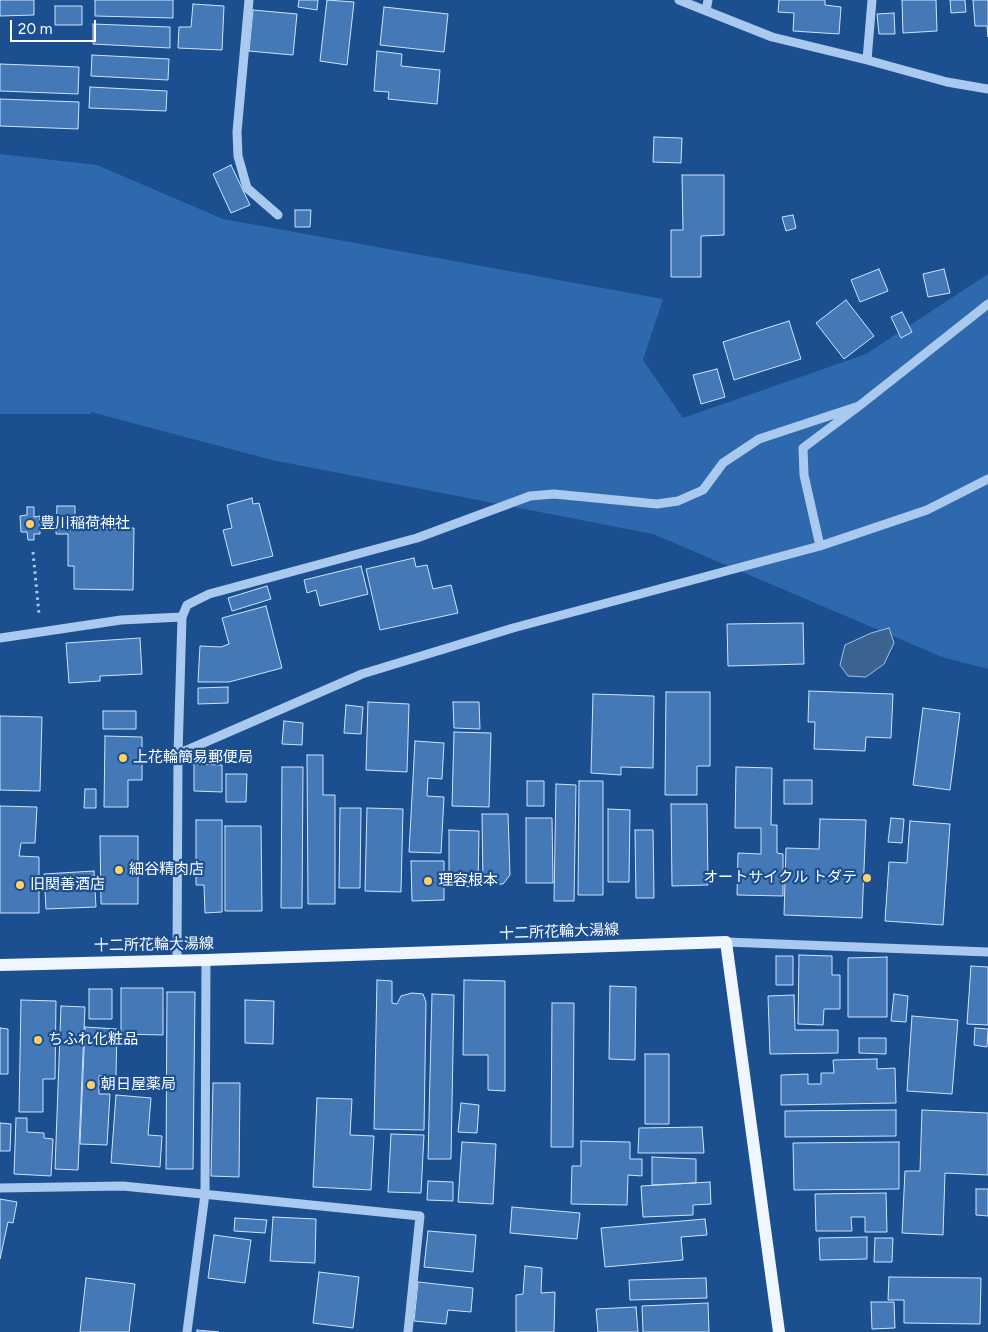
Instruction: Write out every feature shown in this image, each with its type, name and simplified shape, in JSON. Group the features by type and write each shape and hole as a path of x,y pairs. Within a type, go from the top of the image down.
{"main road":[{"name":"十二所花輪大湯線","path":"0,965 178,961 726,942"},
{"path":"726,942 779,1332"}],"street":[{"path":"249,0 237,132 238,156 247,188 278,215"},
{"path":"679,0 772,37 947,82 988,89"},
{"path":"706,11 708,0"},
{"path":"867,60 872,0"},
{"path":"820,546 804,475 803,448 988,304"},
{"path":"178,961 178,754 182,618 187,605 209,594 417,538 530,496 554,494 657,504 678,502 703,490 723,463 758,439 859,406"},
{"path":"178,754 362,674 513,628 820,546 927,510 988,480"},
{"path":"0,638 121,620 182,618"},
{"path":"726,942 988,952"},
{"path":"187,1332 205,1194 206,960"},
{"path":"0,1188 123,1186 420,1216 408,1332"}],"path":[{"path":"33,552 40,632"}],"shaded area":[{"path":"0,154 97,165 223,219 663,299 643,360 683,418 866,354 988,274 988,669 942,657 653,534 272,460 91,412 91,414 0,414"},
{"path":"889,628 894,643 884,664 866,677 848,676 840,665 845,645 871,633"}],"building":[{"path":"0,0 34,0 34,15 0,16"},
{"path":"95,0 173,0 173,18 95,16"},
{"path":"299,0 318,0 317,10 298,7"},
{"path":"327,0 354,2 347,65 320,61"},
{"path":"779,0 825,0 825,5 841,7 839,34 793,31 794,13 778,12"},
{"path":"902,0 936,0 937,31 903,33"},
{"path":"950,0 965,0 966,12 951,13"},
{"path":"973,0 988,0 988,37 987,26 975,26"},
{"path":"193,4 224,6 222,50 178,48 179,27 191,27"},
{"path":"55,6 82,6 82,25 55,25"},
{"path":"384,7 448,14 444,52 380,45"},
{"path":"253,10 297,14 293,55 249,51"},
{"path":"894,13 895,34 879,34 877,14"},
{"path":"93,24 170,27 170,48 93,44"},
{"path":"377,51 402,54 401,66 440,70 437,104 388,99 389,92 374,91"},
{"path":"92,55 169,59 168,80 91,76"},
{"path":"0,64 79,67 78,94 0,91"},
{"path":"90,87 167,91 166,111 89,108"},
{"path":"0,99 79,102 78,129 0,126"},
{"path":"654,137 682,138 681,163 653,162"},
{"path":"231,165 250,205 231,213 213,174"},
{"path":"682,175 724,175 724,235 701,236 701,277 671,277 671,230 683,230"},
{"path":"295,210 311,210 310,227 295,227"},
{"path":"793,215 796,228 786,231 782,217"},
{"path":"879,269 888,291 860,302 851,280"},
{"path":"944,269 950,293 928,297 923,274"},
{"path":"846,300 874,336 844,359 816,323"},
{"path":"902,312 912,332 901,338 891,317"},
{"path":"789,321 801,359 734,380 723,342"},
{"path":"717,369 725,397 701,404 693,375"},
{"path":"252,498 253,504 259,503 273,556 232,566 223,530 232,528 227,505"},
{"path":"57,506 75,506 75,528 134,528 133,590 74,589 74,566 68,566 68,534 56,534"},
{"name":"豊川稲荷神社","path":"27,507 34,507 34,517 40,516 40,534 34,534 34,540 28,540 27,532 21,532 20,516 27,515"},
{"path":"414,558 416,567 427,565 433,589 451,585 458,613 380,630 366,569"},
{"path":"361,566 368,594 320,606 316,590 307,593 304,580"},
{"path":"267,586 271,599 232,611 228,598"},
{"path":"266,606 282,668 229,682 198,682 200,646 221,647 229,644 222,618"},
{"path":"803,623 804,664 728,666 727,624"},
{"path":"140,638 142,674 100,676 100,681 69,683 66,643"},
{"path":"228,687 228,703 198,704 198,688"},
{"path":"809,691 893,694 891,738 866,737 865,751 814,749 815,722 808,722"},
{"path":"666,692 710,692 710,766 697,766 697,795 665,795"},
{"path":"593,694 654,696 653,768 621,767 621,775 591,773"},
{"path":"368,702 409,704 407,772 366,770"},
{"path":"453,702 479,702 480,729 454,728"},
{"path":"346,705 363,707 361,734 344,733"},
{"path":"923,708 960,713 950,790 913,785"},
{"path":"103,711 136,711 136,729 103,729"},
{"path":"0,716 42,717 40,791 0,790"},
{"path":"284,721 303,723 302,745 282,744"},
{"path":"454,732 491,733 489,807 452,806"},
{"name":"上花輪簡易郵便局","path":"105,736 142,737 142,780 128,780 128,807 104,807"},
{"path":"415,741 444,743 442,779 428,778 427,796 444,797 441,853 409,852"},
{"path":"307,755 323,755 323,795 335,795 335,904 308,904"},
{"path":"194,764 222,765 222,792 194,791"},
{"path":"282,767 303,767 302,908 281,908"},
{"path":"736,767 772,768 771,825 777,825 777,853 783,854 783,896 737,895 738,853 761,854 761,828 735,828"},
{"path":"226,774 247,774 246,802 226,802"},
{"path":"784,780 812,780 812,804 784,804"},
{"path":"527,781 544,781 544,806 527,806"},
{"path":"579,781 603,781 603,895 578,895"},
{"path":"556,784 576,785 574,901 554,901"},
{"path":"85,789 96,789 96,808 84,808"},
{"path":"671,804 707,804 708,885 672,886"},
{"name":"旧関善酒店","path":"0,806 37,807 35,843 21,843 19,856 39,857 39,913 0,913"},
{"path":"340,808 361,808 360,888 339,888"},
{"path":"367,808 403,809 401,892 365,891"},
{"path":"608,809 630,810 629,882 608,882"},
{"path":"482,814 508,814 510,875 503,884 483,884"},
{"path":"526,818 552,818 553,883 526,883"},
{"path":"891,818 904,819 902,843 888,842"},
{"path":"820,819 866,820 862,918 784,915 786,848 819,849"},
{"path":"196,820 222,820 222,912 205,913 204,885 196,885"},
{"path":"910,821 950,824 943,925 885,921 889,862 907,863"},
{"path":"225,826 261,826 262,911 225,911"},
{"path":"449,830 479,831 478,887 449,886"},
{"path":"635,830 653,830 654,898 636,898"},
{"name":"細谷精肉店","path":"100,836 138,836 138,904 101,904"},
{"name":"理容根本","path":"411,861 444,861 444,900 412,901"},
{"path":"94,871 96,907 46,909 44,874"},
{"path":"799,955 832,956 832,975 840,975 840,1009 824,1009 823,1025 798,1024"},
{"path":"776,956 793,956 793,985 776,985"},
{"path":"887,957 887,1017 848,1017 848,958"},
{"path":"971,966 988,967 988,1025 967,1024"},
{"path":"377,980 392,981 392,1003 397,1004 401,996 412,993 423,994 426,1002 424,1130 374,1129"},
{"path":"464,980 505,981 505,1091 488,1090 488,1055 463,1055"},
{"path":"610,986 636,987 635,1060 609,1059"},
{"path":"121,988 163,988 163,1035 121,1034"},
{"path":"89,989 112,989 112,1019 89,1019"},
{"path":"167,992 195,992 193,1169 166,1169"},
{"path":"432,994 454,995 451,1159 428,1159"},
{"path":"894,994 908,996 906,1022 891,1021"},
{"path":"794,995 795,1030 838,1030 838,1053 770,1054 768,996"},
{"name":"ちふれ化粧品","path":"21,1000 56,1001 55,1079 43,1079 43,1112 19,1112"},
{"path":"245,1000 274,1001 273,1044 245,1043"},
{"path":"552,1003 574,1003 573,1147 551,1147"},
{"path":"61,1006 85,1007 78,1170 55,1169"},
{"path":"912,1016 958,1020 952,1094 907,1091"},
{"name":"朝日屋薬局","path":"85,1027 117,1029 116,1076 99,1076 99,1094 110,1094 107,1145 80,1144"},
{"path":"0,1028 8,1029 8,1074 0,1074"},
{"path":"975,1028 988,1029 987,1047 974,1045"},
{"path":"859,1038 886,1038 886,1054 859,1053"},
{"path":"645,1054 669,1054 669,1124 645,1124"},
{"path":"877,1059 877,1069 895,1068 896,1103 781,1105 781,1075 808,1074 808,1084 821,1084 821,1073 834,1073 833,1060"},
{"path":"213,1083 240,1083 239,1177 211,1176"},
{"path":"116,1095 151,1098 148,1135 162,1136 160,1167 111,1163"},
{"path":"317,1098 352,1099 350,1135 374,1136 371,1190 313,1187"},
{"path":"461,1103 479,1105 477,1133 458,1132"},
{"path":"896,1110 896,1136 785,1137 785,1111"},
{"path":"922,1110 988,1113 988,1175 945,1173 943,1235 902,1233 905,1171 920,1171"},
{"path":"16,1118 27,1118 27,1132 44,1133 44,1138 53,1139 51,1176 14,1174"},
{"path":"0,1123 11,1124 10,1151 0,1151"},
{"path":"702,1127 704,1153 638,1153 639,1128"},
{"path":"391,1134 424,1135 421,1193 388,1192"},
{"path":"581,1141 630,1142 630,1159 642,1159 642,1176 628,1175 627,1205 571,1204 572,1166 581,1166"},
{"path":"462,1142 496,1144 493,1204 458,1202"},
{"path":"899,1142 899,1189 794,1190 793,1143"},
{"path":"652,1157 696,1159 696,1183 652,1185"},
{"path":"428,1181 453,1182 453,1201 427,1200"},
{"path":"710,1182 711,1204 693,1205 693,1215 643,1217 641,1186"},
{"path":"976,1189 988,1189 988,1216 976,1215"},
{"path":"886,1193 887,1232 865,1232 865,1217 851,1217 852,1231 816,1231 815,1194"},
{"path":"0,1199 17,1202 13,1223 8,1222 0,1259"},
{"path":"512,1207 580,1213 577,1239 510,1233"},
{"path":"273,1217 316,1219 315,1263 270,1261"},
{"path":"235,1218 267,1220 265,1233 234,1231"},
{"path":"705,1219 707,1235 681,1237 683,1260 605,1267 601,1228"},
{"path":"428,1231 476,1235 473,1272 424,1267"},
{"path":"214,1235 251,1240 245,1283 208,1278"},
{"path":"867,1237 867,1259 820,1260 819,1238"},
{"path":"875,1238 893,1238 892,1262 874,1262"},
{"path":"525,1266 542,1268 541,1293 555,1292 554,1332 516,1332 516,1295 523,1294"},
{"path":"319,1272 359,1277 353,1328 313,1323"},
{"path":"889,1277 981,1278 980,1324 904,1323 904,1300 888,1300"},
{"path":"86,1278 135,1284 129,1332 80,1332"},
{"path":"706,1278 707,1298 630,1300 629,1280"},
{"path":"418,1282 473,1288 471,1312 448,1310 446,1324 414,1321"},
{"path":"871,1302 894,1302 895,1328 872,1329"},
{"path":"708,1303 709,1332 643,1332 642,1306"},
{"path":"636,1307 638,1332 598,1332 596,1309"},
{"path":"197,1330 219,1332 197,1332"}],"place":[{"name":"豊川稲荷神社","path":"30,524"},
{"name":"上花輪簡易郵便局","path":"123,758"},
{"name":"細谷精肉店","path":"119,870"},
{"name":"オートサイクル トダテ","path":"867,878"},
{"name":"理容根本","path":"428,881"},
{"name":"旧関善酒店","path":"20,885"},
{"name":"ちふれ化粧品","path":"38,1040"},
{"name":"朝日屋薬局","path":"91,1085"}]}
